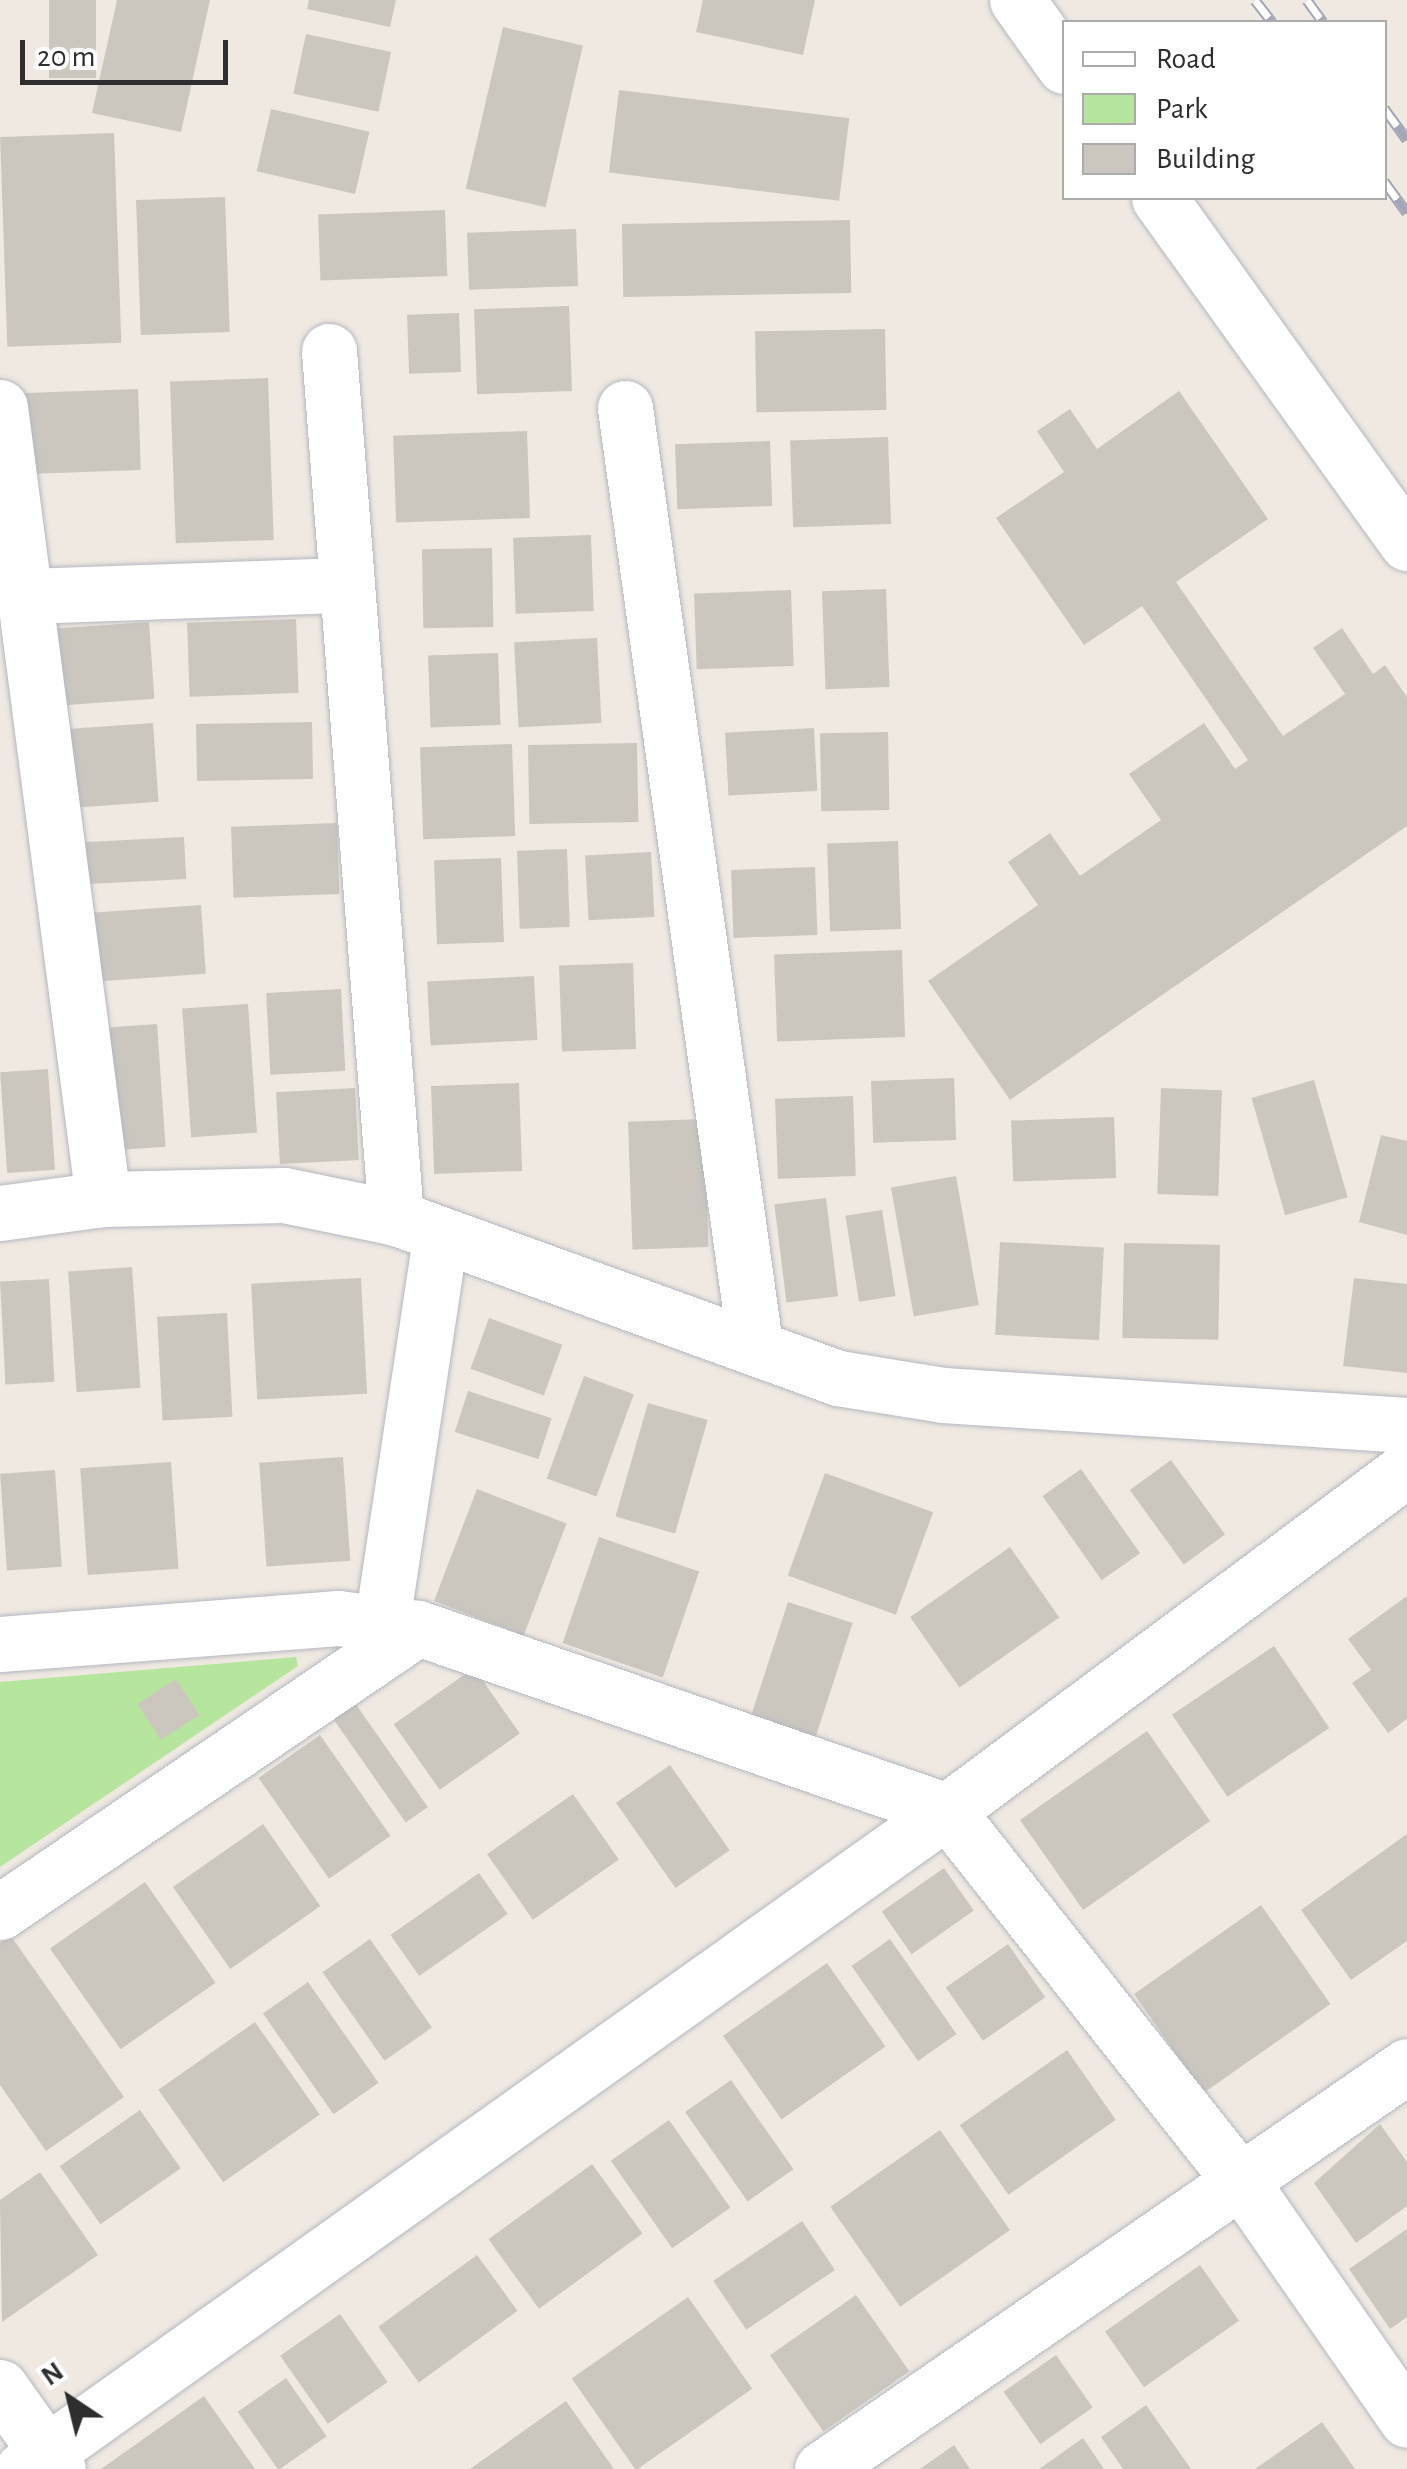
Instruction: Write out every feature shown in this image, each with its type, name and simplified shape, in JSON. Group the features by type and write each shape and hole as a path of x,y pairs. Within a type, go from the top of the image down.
{"street":[{"path":"1017,0 1062,63"},
{"path":"1160,200 1407,543"},
{"path":"328,351 346,585 418,1227 400,1625"},
{"path":"0,407 103,1199"},
{"path":"625,408 755,1346"},
{"path":"26,596 346,585"},
{"path":"0,1213 103,1199 284,1195 418,1227 838,1378 942,1395 1407,1425"},
{"path":"0,2388 42,2463 947,1811 1407,1469"},
{"path":"0,1644 338,1618 400,1625 947,1811 1242,2184 1407,2420"},
{"path":"0,1912 400,1625"},
{"path":"822,2469 1242,2184 1407,2066"}],"green space":[{"path":"296,1657 298,1666 0,1867 0,1682"}],"building":[{"path":"49,0 96,0 96,78 49,78"},
{"path":"117,0 210,0 181,132 92,113"},
{"path":"309,0 396,0 390,27 307,9"},
{"path":"703,0 815,0 803,55 696,32"},
{"path":"503,27 583,45 546,207 466,189"},
{"path":"306,34 391,52 378,112 293,94"},
{"path":"619,90 849,118 839,201 609,172"},
{"path":"271,109 369,132 355,194 257,171"},
{"path":"114,133 121,343 7,347 0,137"},
{"path":"225,197 230,332 141,335 136,200"},
{"path":"445,210 447,276 320,280 318,214"},
{"path":"850,220 851,293 623,297 622,224"},
{"path":"576,229 578,286 469,290 467,233"},
{"path":"569,306 572,391 477,394 474,309"},
{"path":"459,313 461,372 409,374 407,315"},
{"path":"885,329 886,410 756,412 755,331"},
{"path":"268,378 274,540 176,543 170,381"},
{"path":"138,389 141,470 28,474 25,393"},
{"path":"1179,391 1268,519 1176,582 1283,736 1345,694 1313,648 1342,628 1373,674 1385,665 1407,697 1407,826 1010,1100 928,981 1038,905 1008,862 1050,833 1080,876 1161,820 1129,774 1204,723 1235,769 1248,760 1142,606 1084,645 996,518 1064,472 1037,431 1070,409 1097,449"},
{"path":"527,431 530,518 396,523 393,436"},
{"path":"888,437 891,524 793,527 790,440"},
{"path":"770,441 772,506 677,509 675,444"},
{"path":"591,535 594,611 516,614 513,538"},
{"path":"492,548 493,627 423,628 422,549"},
{"path":"886,589 889,687 825,689 822,591"},
{"path":"791,590 794,666 697,669 694,593"},
{"path":"296,619 299,693 190,697 187,623"},
{"path":"149,622 154,699 57,706 51,629"},
{"path":"597,638 601,723 519,727 514,642"},
{"path":"498,653 501,725 431,727 428,655"},
{"path":"312,722 313,779 197,781 196,724"},
{"path":"153,723 159,802 63,809 57,730"},
{"path":"814,728 817,791 728,796 725,733"},
{"path":"888,732 889,810 821,811 820,733"},
{"path":"637,743 638,822 529,824 528,745"},
{"path":"512,744 515,836 423,839 420,747"},
{"path":"337,823 339,894 234,898 231,827"},
{"path":"184,837 186,879 79,885 77,843"},
{"path":"898,841 901,929 830,931 827,843"},
{"path":"567,849 570,927 520,929 517,851"},
{"path":"651,852 654,917 588,920 585,855"},
{"path":"501,858 504,942 437,944 434,860"},
{"path":"815,867 817,935 733,938 731,870"},
{"path":"201,905 206,974 82,982 77,914"},
{"path":"902,950 905,1037 777,1041 774,954"},
{"path":"633,963 636,1049 562,1052 559,966"},
{"path":"534,976 537,1040 430,1046 427,982"},
{"path":"341,989 345,1071 270,1075 266,993"},
{"path":"248,1004 257,1133 191,1137 182,1009"},
{"path":"157,1024 166,1147 104,1151 95,1028"},
{"path":"48,1069 55,1170 7,1173 0,1072"},
{"path":"954,1078 956,1140 873,1143 871,1081"},
{"path":"1314,1080 1348,1197 1285,1215 1252,1098"},
{"path":"519,1083 522,1171 434,1174 431,1086"},
{"path":"355,1088 359,1160 280,1164 276,1092"},
{"path":"1161,1088 1222,1090 1218,1196 1157,1194"},
{"path":"853,1096 856,1176 778,1179 775,1099"},
{"path":"1114,1117 1116,1178 1013,1182 1011,1121"},
{"path":"704,1119 708,1247 633,1250 628,1122"},
{"path":"1381,1135 1407,1141 1407,1235 1359,1222"},
{"path":"956,1176 979,1305 914,1316 891,1187"},
{"path":"826,1198 838,1296 786,1303 774,1204"},
{"path":"882,1210 896,1296 859,1302 845,1216"},
{"path":"1000,1242 1104,1247 1099,1340 995,1335"},
{"path":"1124,1243 1220,1245 1218,1340 1122,1338"},
{"path":"132,1267 140,1388 77,1392 68,1271"},
{"path":"361,1278 367,1394 257,1400 251,1284"},
{"path":"1354,1278 1407,1284 1407,1373 1343,1366"},
{"path":"49,1279 54,1382 5,1384 0,1282"},
{"path":"227,1313 232,1417 163,1421 157,1317"},
{"path":"489,1318 562,1345 544,1395 471,1369"},
{"path":"584,1376 634,1394 597,1497 547,1478"},
{"path":"468,1391 552,1418 538,1459 455,1432"},
{"path":"648,1403 708,1420 675,1534 615,1516"},
{"path":"343,1457 350,1561 266,1567 259,1463"},
{"path":"1171,1460 1225,1534 1184,1564 1130,1490"},
{"path":"171,1462 178,1569 88,1575 80,1468"},
{"path":"1081,1469 1140,1553 1102,1580 1042,1496"},
{"path":"55,1470 62,1567 7,1571 0,1474"},
{"path":"825,1473 933,1512 896,1615 788,1575"},
{"path":"477,1489 567,1523 524,1635 434,1601"},
{"path":"599,1537 699,1572 663,1677 563,1643"},
{"path":"1010,1547 1059,1617 959,1687 910,1617"},
{"path":"1407,1596 1407,1719 1388,1733 1352,1683 1371,1670 1348,1639"},
{"path":"788,1602 853,1623 814,1741 750,1720"},
{"path":"1274,1646 1329,1728 1227,1797 1172,1715"},
{"path":"474,1668 520,1734 440,1790 394,1724"},
{"path":"176,1679 199,1715 161,1740 137,1704"},
{"path":"355,1703 428,1807 406,1823 333,1718"},
{"path":"1147,1731 1210,1821 1083,1910 1020,1820"},
{"path":"320,1735 391,1836 329,1879 259,1778"},
{"path":"670,1765 730,1850 676,1888 616,1803"},
{"path":"573,1794 619,1860 533,1920 487,1854"},
{"path":"263,1824 320,1906 230,1969 173,1887"},
{"path":"1407,1834 1407,1941 1351,1980 1301,1910"},
{"path":"944,1868 974,1911 912,1954 882,1912"},
{"path":"479,1873 508,1914 419,1976 391,1935"},
{"path":"145,1882 216,1983 121,2049 50,1949"},
{"path":"1261,1905 1330,2004 1203,2093 1134,1994"},
{"path":"11,1936 124,2097 46,2151 0,2085 0,1943"},
{"path":"370,1939 432,2027 384,2061 322,1972"},
{"path":"890,1939 957,2034 918,2061 851,1966"},
{"path":"1008,1944 1045,1997 983,2041 946,1988"},
{"path":"827,1963 886,2047 781,2119 723,2036"},
{"path":"308,1982 379,2083 333,2114 263,2014"},
{"path":"255,2022 320,2115 223,2182 158,2090"},
{"path":"1067,2050 1116,2120 1008,2195 960,2125"},
{"path":"731,2080 794,2169 748,2201 685,2112"},
{"path":"140,2110 181,2168 100,2224 60,2166"},
{"path":"669,2120 730,2208 672,2248 611,2161"},
{"path":"1380,2124 1407,2162 1407,2206 1356,2243 1314,2183"},
{"path":"940,2130 1010,2230 900,2307 830,2207"},
{"path":"592,2164 643,2234 539,2309 488,2239"},
{"path":"40,2172 98,2255 2,2322 0,2200"},
{"path":"802,2221 835,2270 746,2330 713,2281"},
{"path":"1407,2229 1407,2317 1390,2329 1349,2269"},
{"path":"477,2255 518,2311 419,2383 378,2327"},
{"path":"1200,2265 1239,2321 1144,2387 1105,2332"},
{"path":"856,2295 909,2371 823,2431 770,2355"},
{"path":"688,2297 752,2389 635,2469 572,2378"},
{"path":"340,2314 388,2382 328,2424 280,2356"},
{"path":"1056,2355 1093,2407 1040,2444 1004,2392"},
{"path":"286,2378 327,2436 278,2469 238,2412"},
{"path":"204,2396 255,2469 101,2469"},
{"path":"566,2401 614,2469 470,2469"},
{"path":"1146,2405 1191,2469 1123,2469 1101,2437"},
{"path":"1322,2422 1355,2469 1255,2469"},
{"path":"1083,2438 1104,2469 1039,2469"},
{"path":"954,2445 970,2469 920,2469"}],"railway":[{"path":"1255,0 1270,20"},
{"path":"1307,0 1322,20"},
{"path":"1387,112 1407,140"},
{"path":"1387,185 1407,213"}]}
